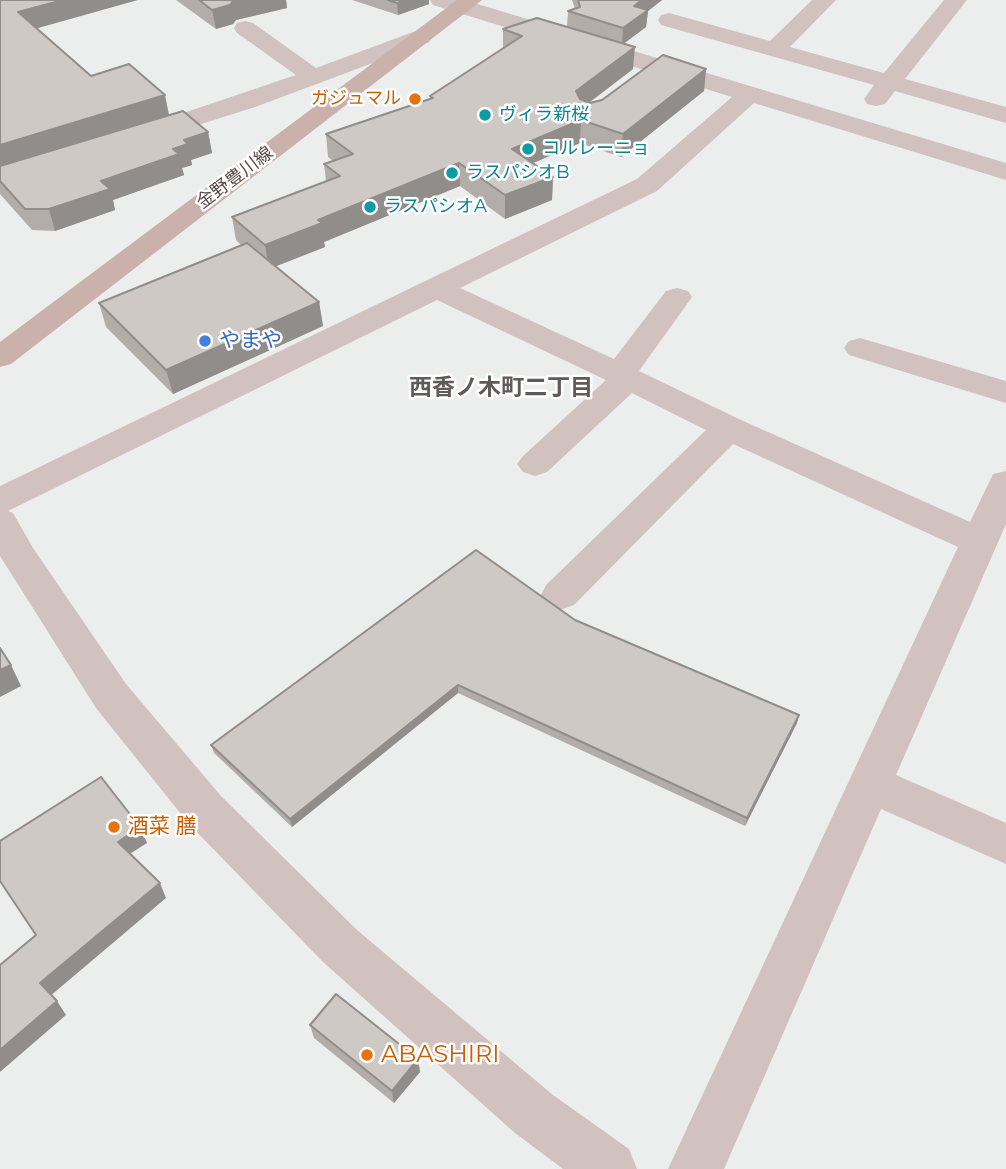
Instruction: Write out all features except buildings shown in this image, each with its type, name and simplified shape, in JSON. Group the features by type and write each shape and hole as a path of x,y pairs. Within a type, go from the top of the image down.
{"main road":[{"name":"金野豊川線","path":"0,357 421,37 458,2"}],"street":[{"path":"626,56 693,0"},
{"path":"774,50 825,0"},
{"path":"853,125 956,0"},
{"path":"458,2 626,56 648,72 750,94 1006,172"},
{"path":"669,20 1006,115"},
{"path":"245,28 314,77"},
{"path":"114,144 285,88 421,37"},
{"path":"285,88 320,114"},
{"path":"0,501 647,185 750,94"},
{"path":"436,288 729,428 980,542"},
{"path":"534,464 624,376 677,297"},
{"path":"860,348 1006,392"},
{"path":"560,595 729,428"},
{"path":"696,1169 1006,483"},
{"path":"0,522 27,569 111,696 205,810 340,946 534,1114 609,1169"},
{"path":"872,784 1006,844"}],"place":[{"name":"ガジュマル","path":"415,99"},
{"name":"ヴィラ新桜","path":"485,115"},
{"name":"コルレーニョ","path":"528,149"},
{"name":"ラスパシオB","path":"452,173"},
{"name":"ラスパシオA","path":"370,207"},
{"name":"やまや","path":"205,341"},
{"name":"酒菜 膳","path":"114,827"},
{"name":"ABASHIRI","path":"367,1055"}],"district":[{"name":"西香ノ木町二丁目","path":"501,388"}]}
